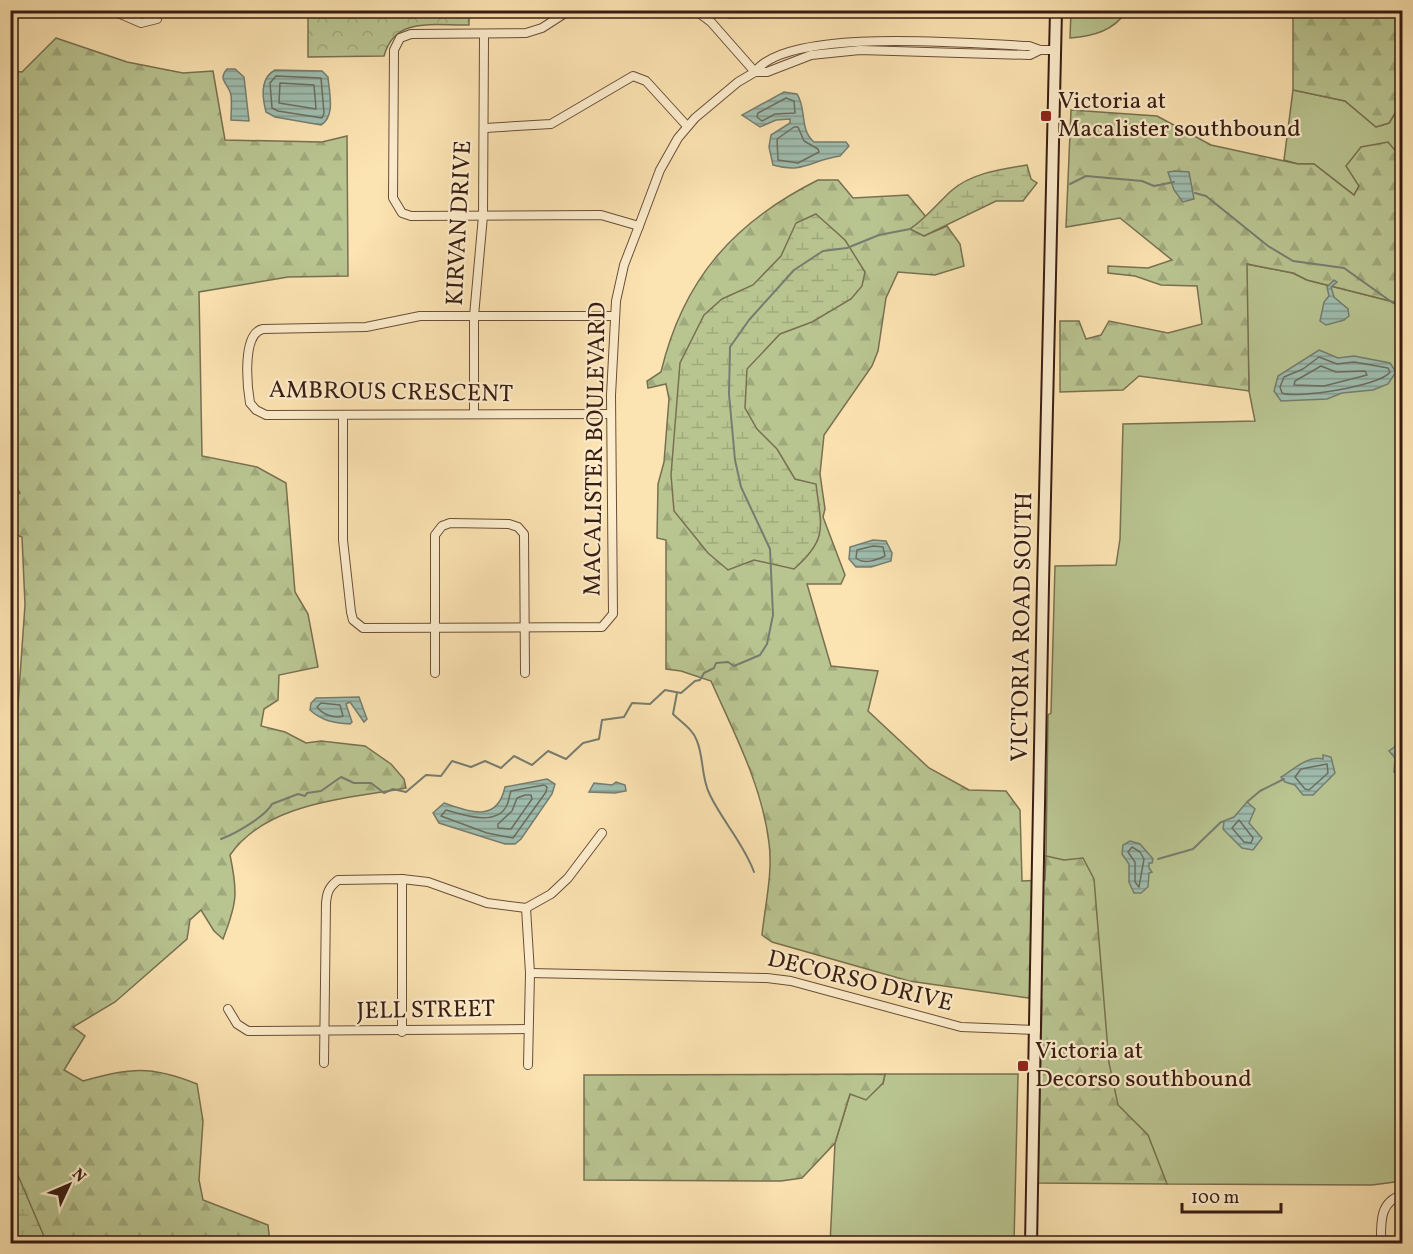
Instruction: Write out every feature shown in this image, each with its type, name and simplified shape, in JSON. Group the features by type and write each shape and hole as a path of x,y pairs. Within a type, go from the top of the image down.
{"main road":[{"name":"VICTORIA ROAD SOUTH","path":"1031,1244 1056,10"}],"street":[{"path":"111,10 141,23 157,19"},
{"path":"570,10 534,32 484,35 411,34 396,43 393,198 402,213 411,216 601,215 639,226"},
{"path":"695,10 711,22 755,72"},
{"name":"KIRVAN DRIVE","path":"474,414 474,316 483,216 484,35"},
{"name":"MACALISTER BOULEVARD","path":"343,415 343,540 353,620 363,628 597,628 611,620 611,414 615,316 619,285 660,170 687,126 725,91 755,72 760,64 822,44 961,49 1029,46 1040,50 1055,50"},
{"path":"485,128 551,124 633,76 646,81 687,126"},
{"name":"AMBROUS CRESCENT","path":"611,414 266,414 256,410 249,398 249,343 255,332 263,328 366,327 420,316 615,316"},
{"path":"435,673 435,536 438,530 450,523 509,524 521,530 525,538 525,673"},
{"path":"324,1063 327,892 338,880 402,879 428,882 487,903 526,908 551,894 568,879 602,833"},
{"path":"402,879 402,1032"},
{"path":"526,908 530,974 528,1065"},
{"name":"DECORSO DRIVE","path":"530,974 767,978 829,991 961,1027 1036,1030"},
{"name":"JELL STREET","path":"228,1009 237,1024 248,1031 402,1032 528,1029"},
{"path":"1381,1244 1382,1213 1393,1199 1402,1195"}],"green space":[{"path":"728,10 790,11 772,17 728,18"},
{"path":"1071,10 1127,11 1109,28 1087,36 1070,38"},
{"path":"308,11 469,11 469,25 430,25 406,29 397,34 389,43 384,56 308,57"},
{"path":"1293,11 1402,11 1402,102 1389,123 1376,127 1345,101 1293,90"},
{"path":"56,38 127,62 183,73 213,71 225,140 322,142 347,136 348,276 288,277 199,292 202,456 257,467 286,483 295,592 308,614 318,667 279,675 278,700 264,709 261,726 285,732 306,743 321,741 365,746 391,764 404,779 406,788 334,800 286,813 246,837 230,855 235,898 223,939 214,931 201,910 190,920 187,939 115,1002 73,1027 85,1036 64,1070 83,1081 114,1073 140,1070 166,1074 197,1084 203,1121 199,1180 203,1200 268,1225 270,1243 11,1243 10,733 16,733 25,605 22,537 11,533 11,499 20,493 10,477 11,71 22,72"},
{"path":"1293,90 1345,101 1376,127 1389,123 1402,102 1402,196 1399,155 1359,186 1354,195 1314,164 1298,164 1284,160"},
{"path":"1071,110 1157,116 1211,145 1298,164 1314,164 1354,195 1359,186 1346,166 1361,147 1388,142 1399,155 1402,196 1402,304 1307,280 1293,273 1247,264 1249,391 1139,376 1123,390 1060,392 1060,321 1079,321 1086,339 1101,335 1109,321 1168,333 1202,324 1197,286 1161,285 1135,276 1108,273 1108,266 1148,268 1172,260 1120,218 1066,227"},
{"path":"1027,165 1031,179 1037,183 1023,201 996,201 924,236 910,229 951,191 968,180 987,173"},
{"path":"818,180 838,180 853,198 908,195 927,218 910,229 924,236 947,226 960,244 964,266 935,275 898,272 886,298 878,351 872,366 824,435 820,474 825,509 823,517 845,575 841,584 807,584 831,666 878,671 868,711 929,768 969,790 1006,791 1020,810 1022,881 1045,880 1046,856 1064,860 1083,858 1094,879 1109,1063 1118,1105 1148,1135 1167,1184 1038,1183 1042,1000 909,981 772,942 762,935 770,854 765,822 754,780 711,681 681,671 666,669 666,540 657,538 658,484 664,462 669,399 666,384 648,388 647,381 661,372 683,309 698,281 716,257 761,215 788,196"},
{"path":"816,214 845,240 865,272 862,286 851,299 812,322 780,334 747,369 745,408 757,429 777,449 795,479 816,484 820,511 818,540 813,549 794,569 754,560 728,570 708,553 674,511 671,475 680,363 704,315 722,299 753,285 781,256 796,223"},
{"path":"1246,264 1293,273 1307,280 1402,304 1402,1181 1372,1185 1167,1184 1110,1114 1046,856 1048,715 1051,713 1055,566 1116,565 1120,539 1123,424 1255,421 1249,391"},
{"path":"885,1074 1018,1074 1014,1243 830,1244 835,1143 850,1094 883,1084"},
{"path":"885,1074 883,1083 866,1100 850,1094 835,1143 802,1178 781,1181 584,1180 584,1075"},
{"path":"11,1159 43,1234 45,1243 11,1243"}],"water":[{"path":"227,69 235,69 244,77 249,121 231,120 231,95 223,79"},
{"path":"275,70 322,71 328,77 330,110 326,121 321,125 275,117 266,112 263,88 270,73"},
{"path":"784,92 797,94 802,106 806,131 814,142 846,142 849,146 840,156 800,167 773,165 769,147 771,135 790,123 790,119 776,120 760,127 742,115"},
{"path":"1168,172 1189,172 1194,199 1183,202 1174,190"},
{"path":"1334,280 1337,282 1331,287 1334,297 1348,309 1349,316 1344,320 1326,325 1320,321 1324,302 1329,296 1327,287"},
{"path":"1319,350 1338,358 1354,356 1390,363 1396,372 1388,384 1373,390 1342,393 1327,399 1281,401 1274,391 1278,376"},
{"path":"873,540 886,541 892,553 891,561 871,567 856,567 849,559 850,547"},
{"path":"359,697 367,719 364,722 350,702 346,704 352,722 350,724 329,721 310,710 311,703 316,698"},
{"path":"1402,742 1402,771 1397,774 1394,772 1395,758 1389,751"},
{"path":"1323,755 1331,757 1335,773 1313,795 1303,795 1295,785 1285,782 1281,777 1306,761 1323,759"},
{"path":"547,779 555,784 552,794 521,839 515,844 505,844 439,823 433,813 444,803 473,811 489,810 496,806 505,787"},
{"path":"616,782 625,785 626,791 589,792 594,783 612,785"},
{"path":"1247,802 1255,809 1249,823 1262,838 1253,850 1242,848 1223,829 1224,822 1221,822 1234,817"},
{"path":"1130,841 1140,844 1153,859 1152,863 1149,863 1152,872 1149,873 1148,887 1141,893 1134,893 1129,882 1129,864 1122,854 1123,845"}],"waterway":[{"path":"1070,184 1086,176 1142,181 1154,186 1174,182"},
{"path":"1195,193 1206,196 1268,246 1293,261 1344,268 1393,303 1402,305"},
{"path":"221,839 250,824 272,804 298,794 305,796 307,793 321,791 341,777 354,783 371,783 384,793 393,789 406,792 426,775 441,776 452,761 471,767 485,761 501,768 514,756 532,765 548,751 566,759 583,743 599,739 602,720 624,717 632,703 650,704 665,690 681,693 695,681 700,680 704,673 714,668 716,663 728,662 734,666 760,655 767,644 773,615 770,549 741,487 735,460 729,394 730,347 749,320 794,270 823,251 847,248 879,235 910,229"},
{"path":"677,693 673,714 690,729 695,737 707,788 715,805 745,852 754,872"},
{"path":"1247,802 1260,791 1284,779"},
{"path":"1158,859 1193,849 1221,822"}],"place":[{"name":"Victoria at Macalister southbound","path":"1046,116"},
{"name":"Victoria at Decorso southbound","path":"1023,1066"}]}
